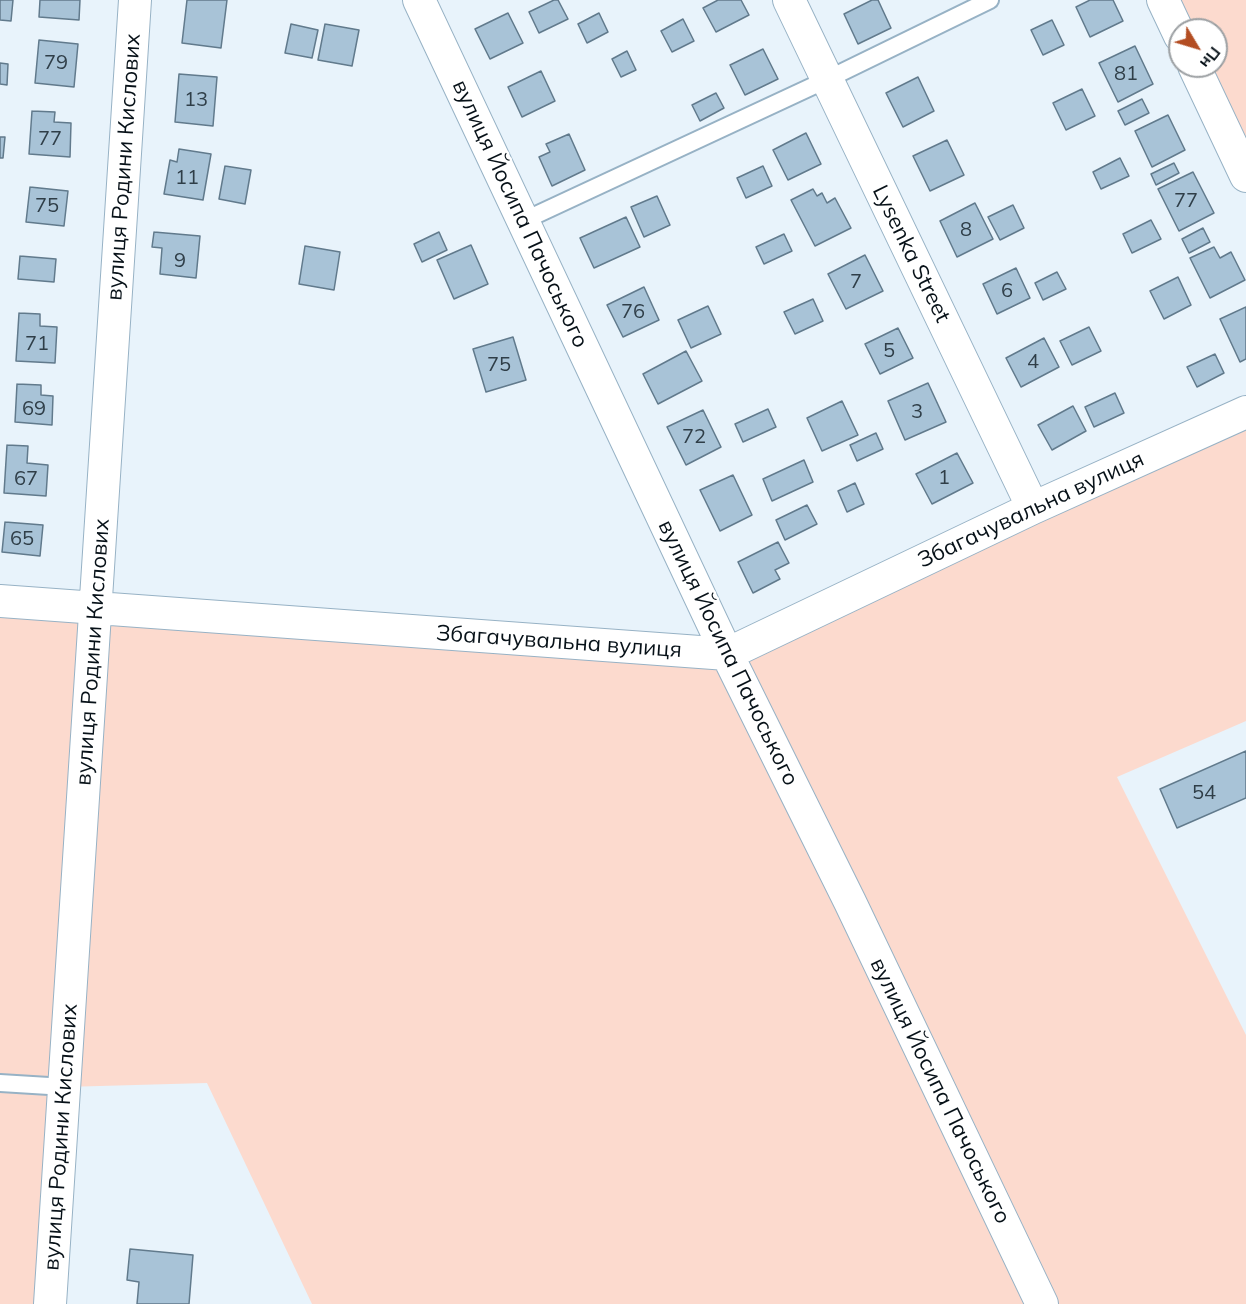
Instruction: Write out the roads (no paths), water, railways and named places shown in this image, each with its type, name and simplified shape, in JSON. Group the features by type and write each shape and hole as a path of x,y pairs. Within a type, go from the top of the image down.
{"street":[{"name":"вулиця Родини Кислових","path":"50,1304 135,0"},
{"name":"вулиця Йосипа Пачоського","path":"419,0 727,654 850,902 1042,1304"},
{"name":"Lysenka Street","path":"789,0 1033,508"},
{"path":"1163,0 1172,18"},
{"path":"1200,78 1246,176"},
{"name":"Збагачувальна вулиця","path":"0,601 727,654 1033,508 1246,412"}],"lane":[{"path":"523,221 828,79 990,0"},
{"path":"0,1083 65,1087"}]}
